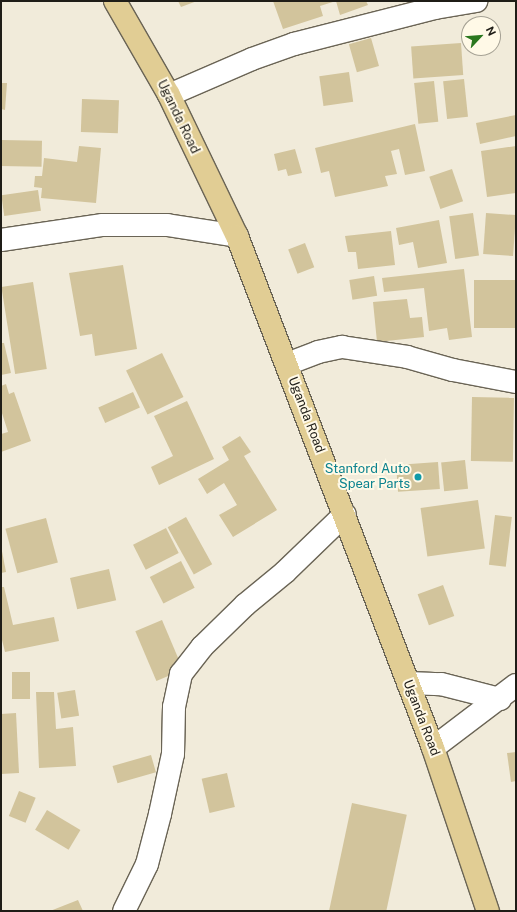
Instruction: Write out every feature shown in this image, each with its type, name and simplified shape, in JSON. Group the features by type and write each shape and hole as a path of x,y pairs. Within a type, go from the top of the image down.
{"main road":[{"name":"Uganda Road","path":"115,1 169,95 237,236 345,514 433,748 488,911"}],"street":[{"path":"169,95 232,67 294,44 435,4 476,1"},
{"path":"1,240 103,225 167,224 237,236"},
{"path":"286,364 318,352 342,347 407,357 453,370 516,382"},
{"path":"124,911 147,864 160,814 173,754 174,707 181,674 202,647 245,605 285,572 345,514"},
{"path":"408,683 441,684 500,699"},
{"path":"433,748 500,699 516,685"}],"building":[{"path":"178,1 197,1 181,7"},
{"path":"273,1 336,1 320,6 323,16 283,29"},
{"path":"336,1 366,1 368,5 340,15"},
{"path":"371,38 379,66 357,72 349,44"},
{"path":"461,43 463,75 413,78 411,46"},
{"path":"349,72 353,102 323,106 319,76"},
{"path":"464,79 468,117 447,119 443,81"},
{"path":"434,81 438,122 418,124 414,83"},
{"path":"1,83 7,83 5,110 1,109"},
{"path":"82,99 119,100 118,133 81,132"},
{"path":"516,115 516,136 480,144 476,123"},
{"path":"415,124 425,171 405,175 399,149 391,151 397,174 385,176 388,186 335,197 329,171 321,173 315,148"},
{"path":"1,140 42,141 42,167 1,166"},
{"path":"79,146 101,148 96,203 41,198 42,188 34,187 35,176 42,176 44,158 77,162"},
{"path":"516,146 516,193 487,197 481,151"},
{"path":"295,149 302,173 288,176 286,169 278,171 274,154"},
{"path":"452,169 463,201 440,209 429,177"},
{"path":"38,190 41,211 4,216 1,195"},
{"path":"473,213 479,256 455,259 449,216"},
{"path":"486,213 516,215 513,256 483,254"},
{"path":"439,220 447,263 418,268 413,242 399,245 396,228"},
{"path":"391,231 395,265 358,269 356,252 348,252 345,236"},
{"path":"305,243 314,267 298,274 288,249"},
{"path":"123,265 137,349 95,356 92,334 80,336 69,273"},
{"path":"464,269 472,337 449,340 447,328 429,331 424,288 384,292 382,278"},
{"path":"374,276 377,296 352,300 349,280"},
{"path":"474,280 516,280 516,328 474,328"},
{"path":"33,282 47,369 15,374 1,287"},
{"path":"407,299 410,318 422,317 424,337 377,342 373,302"},
{"path":"1,343 4,343 11,373 1,375"},
{"path":"162,353 183,397 148,415 126,371"},
{"path":"6,384 9,394 14,392 31,441 1,452 1,434 8,432 1,410 1,386"},
{"path":"133,392 140,408 105,423 98,407"},
{"path":"472,397 514,398 513,462 471,461"},
{"path":"187,401 214,459 159,485 151,467 173,456 154,416"},
{"path":"240,436 251,452 244,456 277,510 233,537 219,515 237,505 224,483 207,494 198,479 229,460 222,447"},
{"path":"465,460 468,489 444,491 441,463"},
{"name":"Stanford Auto Spear Parts","path":"438,462 440,489 398,492 396,465"},
{"path":"478,500 485,549 427,557 421,508"},
{"path":"495,515 512,517 506,567 489,565"},
{"path":"186,517 212,564 194,574 168,527"},
{"path":"46,518 58,562 17,573 5,529"},
{"path":"166,528 179,553 146,570 133,545"},
{"path":"1,546 6,572 1,573"},
{"path":"181,561 195,588 163,604 150,577"},
{"path":"109,569 116,600 77,609 70,578"},
{"path":"443,585 454,616 429,625 418,594"},
{"path":"1,587 4,587 13,625 54,617 59,641 5,652 1,636"},
{"path":"162,620 183,670 156,681 135,631"},
{"path":"12,672 30,672 30,699 12,699"},
{"path":"75,690 79,716 61,718 57,693"},
{"path":"36,692 54,692 56,729 73,727 76,766 39,768"},
{"path":"16,713 19,773 1,774 1,714"},
{"path":"516,752 516,781 511,782 507,753"},
{"path":"151,755 156,772 118,783 113,766"},
{"path":"227,773 235,807 210,813 202,779"},
{"path":"19,791 36,798 26,823 9,816"},
{"path":"352,803 407,815 386,911 329,911"},
{"path":"47,810 80,830 69,850 35,830"},
{"path":"78,900 83,911 50,911"}],"place":[{"name":"Stanford Auto Spear Parts","path":"418,477"}]}
